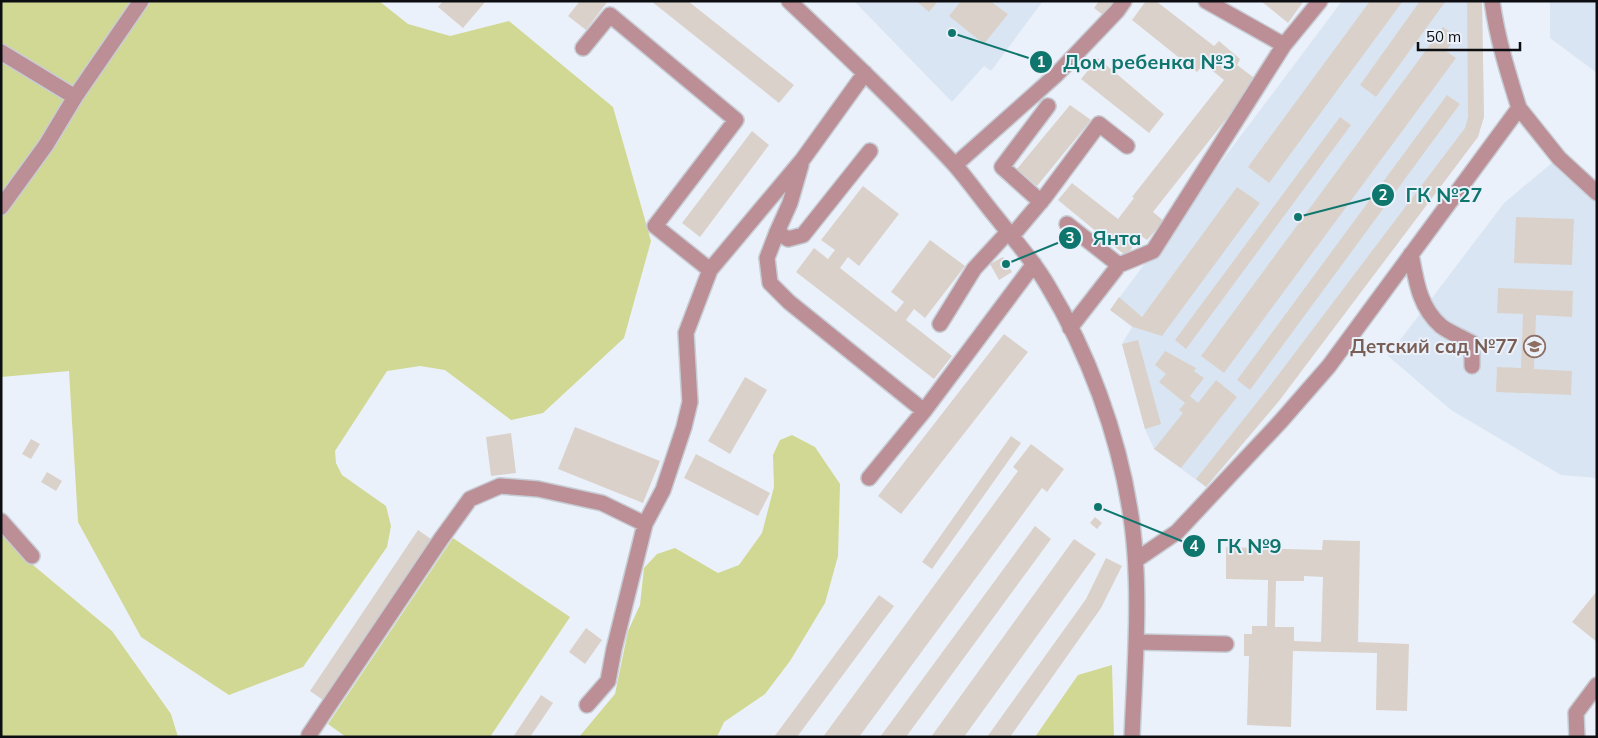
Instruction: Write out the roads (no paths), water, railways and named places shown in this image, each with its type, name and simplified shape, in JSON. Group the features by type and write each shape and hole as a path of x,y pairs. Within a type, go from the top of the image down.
{"street":[{"path":"1,207 46,145 75,97 141,1"},
{"path":"789,1 865,73 955,165 1034,264 1070,328 1094,381 1116,445 1130,511 1136,560 1136,642 1132,737"},
{"path":"955,165 1055,76 1118,11 1124,1"},
{"path":"1206,1 1284,45"},
{"path":"1070,328 1119,265 1153,250 1284,45 1320,1"},
{"path":"1492,1 1504,60 1519,108 1560,158 1597,193"},
{"path":"583,48 610,14 736,120 655,226 710,270"},
{"path":"1,52 75,97"},
{"path":"586,706 608,681 614,648 645,524 663,490 684,426 690,402 686,333 710,270 803,159 865,73"},
{"path":"1041,202 1002,167 1048,106"},
{"path":"1136,560 1177,532 1281,421 1329,366 1519,108"},
{"path":"940,324 974,269 1041,202 1099,124 1127,146"},
{"path":"777,232 788,239 803,235 870,151"},
{"path":"803,159 790,203 768,258 770,283 789,302 924,411"},
{"path":"1067,224 1119,265"},
{"path":"1411,254 1417,286 1427,310 1442,326 1472,343 1472,366"},
{"path":"870,478 924,411 1034,264"},
{"path":"309,735 470,499 500,486 538,489 602,503 645,524"},
{"path":"1,521 32,556"},
{"path":"1136,642 1226,644"},
{"path":"1577,737 1576,713 1597,685"}],"place":[{"name":"Дом ребенка №3","path":"952,33"},
{"name":"ГК №27","path":"1298,217"},
{"name":"Янта","path":"1006,264"},
{"name":"Детский сад №77","path":"1534,346"},
{"name":"ГК №9","path":"1098,507"}]}
